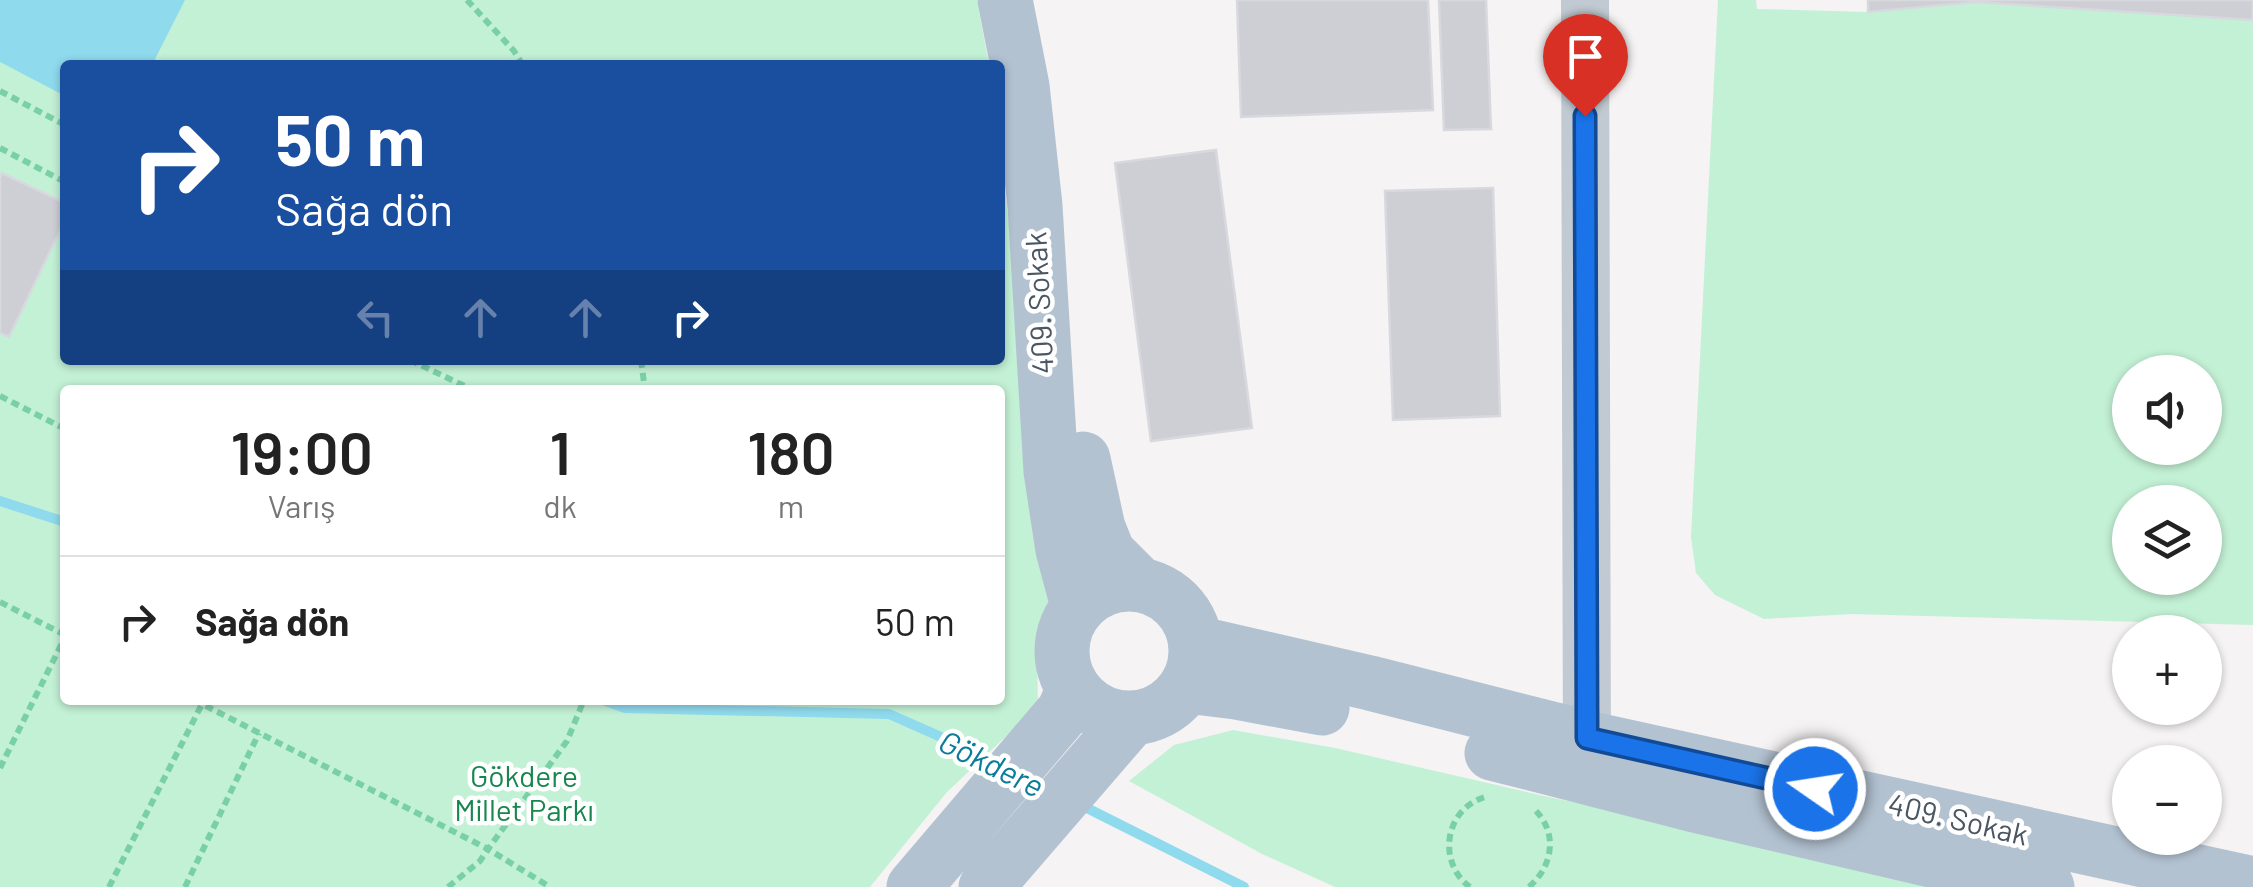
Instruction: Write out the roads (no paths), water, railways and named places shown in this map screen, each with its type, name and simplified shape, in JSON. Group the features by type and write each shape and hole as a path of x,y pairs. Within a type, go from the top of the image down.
{"main road":[{"name":"409. Sokak","path":"1005,0 1022,86 1035,206 1051,472 1063,550 1078,606"},
{"name":"409. Sokak","path":"1026,0 1042,90 1084,462 1098,528 1108,553 1138,584"},
{"path":"914,887 1068,700 1061,647 1066,625 1078,606 1095,591 1116,584 1160,590 1178,603 1190,622 1192,664 1172,703 1123,728 997,873"},
{"name":"409. Sokak","path":"1192,664 1370,683 1587,758 2046,887"},
{"path":"1068,700 1109,716 1123,728"},
{"name":"409. Sokak","path":"1587,758 2253,884"}],"street":[{"path":"1585,0 1587,758"}],"water":[{"path":"0,0 185,0 155,60 60,60 60,93 0,62"}],"waterway":[{"name":"Gökdere","path":"0,501 60,520"},
{"name":"Gökdere","path":"617,705 889,714 1000,763"},
{"name":"Gökdere","path":"1077,803 1244,887"}],"park label":[{"name":"Gökdere Millet Parkı","path":"524,794"}]}
